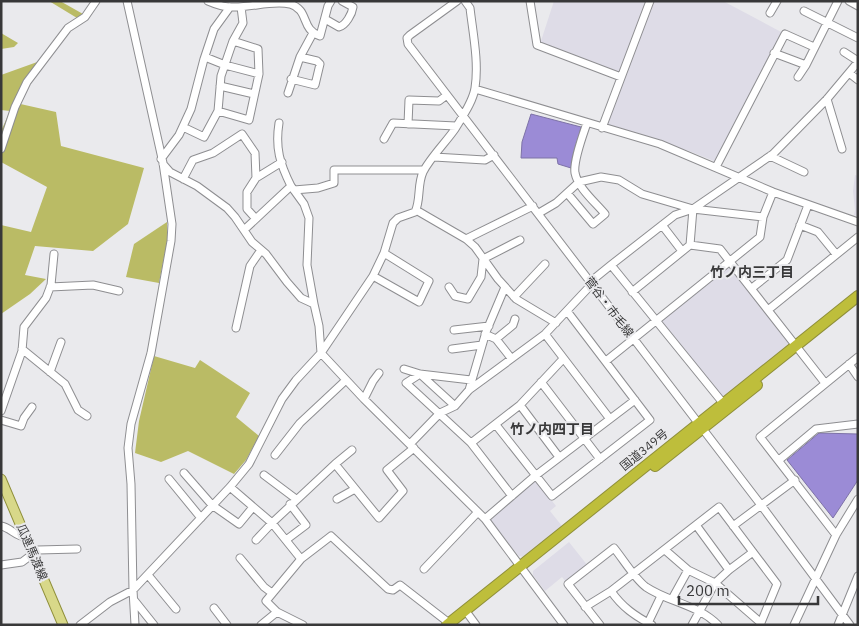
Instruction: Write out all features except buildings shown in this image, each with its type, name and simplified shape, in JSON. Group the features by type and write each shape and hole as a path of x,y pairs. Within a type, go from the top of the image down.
{"highway":[{"name":"国道349号","path":"451,624 524,568 798,348 858,296"},
{"name":"国道349号","path":"700,426 723,403 858,305"}],"main road":[{"name":"瓜連馬渡線","path":"1,480 63,625"}],"street":[{"path":"1,149 15,107 28,82 68,28 85,17 96,1"},
{"path":"126,1 162,161 172,224 171,241 151,353 131,424 128,448 131,484 132,590 135,625"},
{"path":"208,1 230,7 250,3 290,2 302,11 308,28 313,34 320,36 331,1"},
{"path":"325,19 339,27 343,26 353,7 342,1"},
{"name":"菅谷・市毛線","path":"457,1 408,38 408,44 539,213 591,285 761,505 850,625"},
{"path":"80,625 110,602 132,590 148,575 249,464 282,399 296,380 321,353 373,276 384,253 393,222 398,218 415,212 420,180 424,170 456,126 475,89 476,64 470,8 466,1"},
{"path":"530,1 536,45 621,77"},
{"path":"602,128 650,1"},
{"path":"770,13 777,1"},
{"path":"798,77 806,66 838,1"},
{"path":"849,1 858,6"},
{"path":"183,127 204,137 218,111 221,76 243,23 241,6"},
{"path":"162,161 192,109 214,29 230,7"},
{"path":"804,12 858,38"},
{"path":"288,93 291,79 300,57 313,34"},
{"path":"716,167 784,34 814,47"},
{"path":"218,111 248,120 259,74 258,49 234,41"},
{"path":"335,464 379,518 403,491 387,470 412,446 440,413 456,406 469,390 545,334 591,285 595,278 662,225 675,215 693,209 770,156 827,99 858,61 844,52"},
{"path":"774,53 806,66"},
{"path":"205,57 225,65 259,74"},
{"path":"291,79 315,85 320,64 316,61 300,57"},
{"path":"849,73 858,80"},
{"path":"220,86 254,94"},
{"path":"475,89 660,144 773,192 858,222"},
{"path":"408,124 408,100 439,101 447,95"},
{"path":"827,99 842,149"},
{"path":"279,123 276,140 283,170 304,204 309,218 307,265 319,326 321,353 364,399 485,519 524,568 564,625"},
{"path":"384,139 393,123 456,126"},
{"path":"567,193 593,224 605,214 579,182 575,171 580,143 587,123"},
{"path":"183,178 193,160 213,153 242,134 256,152 256,178"},
{"path":"434,156 485,160 494,155"},
{"path":"770,156 804,172"},
{"path":"162,161 170,172 197,186 227,208 235,216 252,242 266,254 301,298 314,304"},
{"path":"256,219 246,209 247,192 256,178 282,162"},
{"path":"244,230 293,188 318,188 334,183 334,170 424,170"},
{"path":"539,213 556,203 579,182 601,176 619,180 642,194 693,209 763,217"},
{"path":"606,361 760,237 763,217 773,192"},
{"path":"752,288 787,260 808,205"},
{"path":"466,239 533,206"},
{"path":"632,292 690,245 693,209"},
{"path":"416,210 466,239 475,247 514,297 556,323"},
{"path":"662,225 682,252"},
{"path":"800,225 818,232 836,254"},
{"path":"768,310 858,237"},
{"path":"483,259 520,240"},
{"path":"690,245 720,249 825,383"},
{"path":"236,328 250,266 261,250"},
{"path":"373,276 419,302 429,282 384,253"},
{"path":"1,411 22,349 24,327 46,298 50,287 54,254"},
{"path":"449,287 455,296 468,299 481,277 483,259"},
{"path":"514,297 545,264"},
{"path":"611,265 723,403"},
{"path":"50,287 93,285 119,291"},
{"path":"469,390 485,334 505,286"},
{"path":"496,425 552,496 650,420 567,311"},
{"path":"496,339 513,325 515,319"},
{"path":"454,330 489,326"},
{"path":"485,334 496,339 511,358"},
{"path":"545,334 610,418"},
{"path":"50,372 61,342"},
{"path":"452,348 482,345"},
{"path":"22,349 65,384 78,410 87,416"},
{"path":"836,535 760,437 858,357"},
{"path":"471,443 520,406 563,359"},
{"path":"850,364 858,377"},
{"path":"404,369 420,374 472,380"},
{"path":"364,399 379,373"},
{"path":"420,374 456,406"},
{"path":"420,374 406,383 471,443 512,496"},
{"path":"275,455 300,423 346,380"},
{"path":"541,382 600,459"},
{"path":"485,519 535,476 634,400"},
{"path":"520,406 559,457"},
{"path":"1,420 21,426 32,407"},
{"path":"779,460 816,429 858,424"},
{"path":"256,540 290,504 352,450"},
{"path":"184,473 212,505 238,524 253,507"},
{"path":"264,475 296,499"},
{"path":"169,479 201,518"},
{"path":"733,526 795,480"},
{"path":"230,487 272,522 301,559"},
{"path":"338,499 355,490"},
{"path":"794,625 836,535 858,499"},
{"path":"286,540 306,525 290,504"},
{"path":"585,607 611,591 719,507 777,584 761,624 715,583 688,570 665,550"},
{"path":"424,569 478,512"},
{"path":"1,526 7,527 18,536 25,536"},
{"path":"696,526 729,570"},
{"path":"303,625 277,612 266,601 301,559 331,536 388,588 393,590 400,585 451,624"},
{"path":"598,624 568,584 614,548 644,586 661,596 699,611 718,625"},
{"path":"1,565 22,562 38,550 77,549"},
{"path":"692,625 715,583 752,552"},
{"path":"240,558 264,588 272,593"},
{"path":"672,600 688,570"},
{"path":"148,575 176,609"},
{"path":"838,625 858,576"},
{"path":"611,591 620,603 635,616 650,624 661,596"},
{"path":"134,600 154,625"},
{"path":"214,608 227,625"},
{"path":"261,625 277,612"},
{"path":"467,613 476,625"}],"shaded area":[{"path":"49,1 60,1 83,14 77,18"},
{"path":"554,1 648,1 620,75 540,44"},
{"path":"653,1 723,1 783,33 714,161 689,151 606,126"},
{"path":"1,33 18,43 14,47 1,49"},
{"path":"40,61 16,103 56,112 61,146 144,168 128,224 93,251 35,246 25,275 46,279 30,294 1,314 1,225 31,232 47,187 1,162 1,131 10,111 1,110 1,75"},
{"path":"531,114 581,127 571,168 558,164 557,158 521,158 522,142"},
{"path":"855,175 858,176 858,216 854,215 853,191"},
{"path":"167,222 167,242 159,283 126,277 134,244"},
{"path":"725,268 731,269 789,344 788,347 722,398 662,323 663,318"},
{"path":"154,356 195,368 200,360 250,393 236,417 259,436 246,460 234,474 188,451 161,462 135,453 139,421"},
{"path":"819,433 858,434 858,480 833,518 787,460"},
{"path":"535,479 556,506 550,511 562,526 524,557 519,556 488,519"},
{"path":"569,542 588,566 566,582 562,577 545,591 533,575 533,571"}],"district":[{"name":"竹ノ内三丁目","path":"752,272"},
{"name":"竹ノ内四丁目","path":"552,429"}]}
